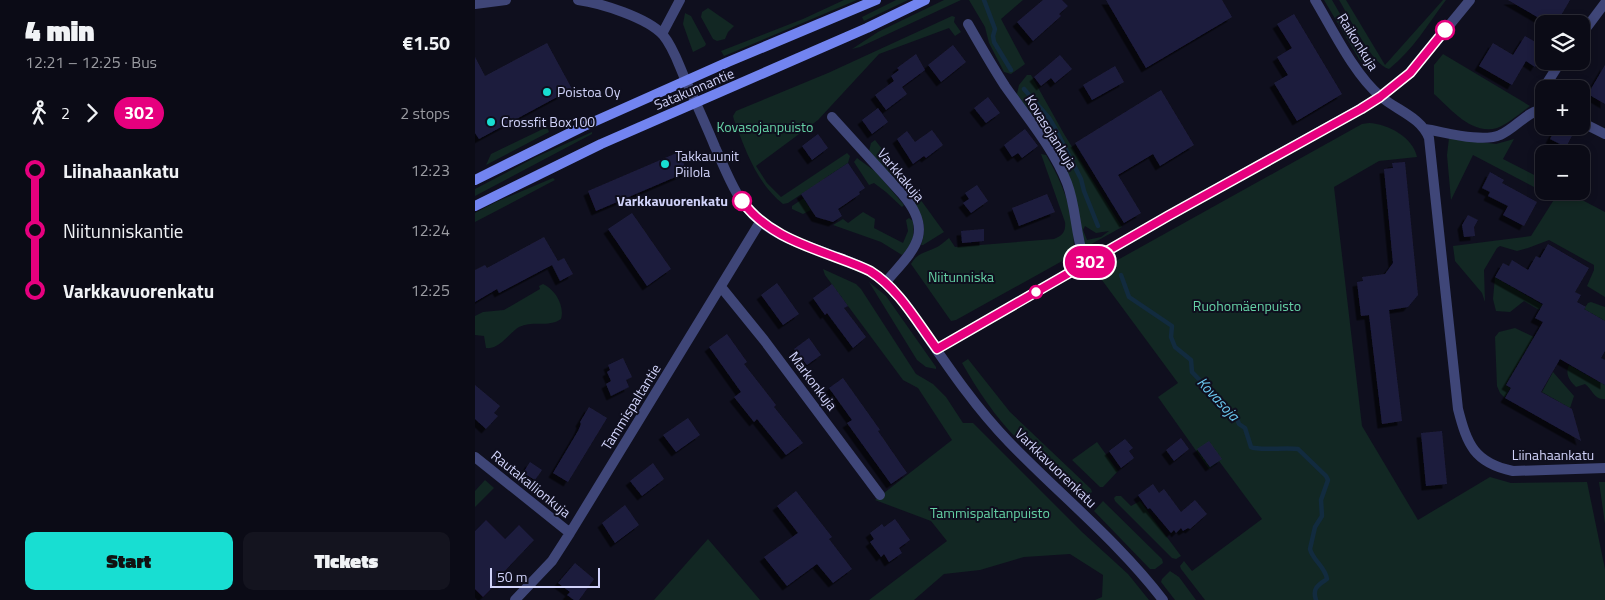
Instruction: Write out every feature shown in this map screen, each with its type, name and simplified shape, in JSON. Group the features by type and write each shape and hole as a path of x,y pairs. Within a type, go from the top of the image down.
{"main road":[{"name":"Satakunnantie","path":"475,180 568,133 875,0"},
{"name":"Satakunnantie","path":"475,206 601,144 867,28 925,0"}],"street":[{"path":"475,4 506,0"},
{"path":"578,0 595,1 624,12 662,34 680,0"},
{"name":"Raikonkuja","path":"1315,0 1361,76 1380,97"},
{"path":"937,349 1380,97 1410,73 1470,0"},
{"path":"1590,22 1605,3"},
{"name":"Kovasojankuja","path":"968,24 1004,84 1047,146 1067,182 1073,204 1079,245 1086,264"},
{"name":"Varkkavuorenkatu","path":"662,34 673,50 740,199 760,222 794,241 861,267 885,283 902,300 981,410 1008,442 1117,547 1163,600"},
{"path":"1380,97 1425,129 1475,137 1499,136 1535,111"},
{"name":"Varkkakuja","path":"831,117 907,200 917,216 919,231 913,251 885,283"},
{"path":"1590,126 1605,134"},
{"name":"Liinahaankatu","path":"1425,129 1429,138 1457,408 1469,444 1486,462 1513,471 1605,468"},
{"name":"Tammispaltantie","path":"515,600 552,561 760,222"},
{"name":"Markonkuja","path":"721,287 764,340 880,494"},
{"name":"Rautakallionkuja","path":"475,457 570,533"}],"green space":[{"path":"844,0 857,0 724,56 721,51 803,19"},
{"path":"896,0 908,0 864,21 862,17"},
{"path":"944,0 961,0 852,49 878,32"},
{"path":"969,0 1023,0 1001,19 1025,64 1011,74 1004,72 989,43 985,27"},
{"path":"1324,0 1332,0 1360,48 1374,67 1371,72 1359,59"},
{"path":"1339,0 1346,0 1385,65 1443,0 1446,0 1413,45 1389,69 1382,66 1368,50"},
{"path":"708,8 734,26 728,32 725,39 717,41 713,39 701,17 702,12"},
{"path":"685,13 691,16 706,44 693,52 683,24"},
{"name":"Kovasojanpuisto","path":"952,16 955,17 954,22 961,32 955,36 949,28 879,54 818,120 756,166 767,183 781,197 847,153 850,156 848,163 788,203 783,204 766,186 753,165 734,120 733,116 736,111 828,73"},
{"path":"1443,54 1530,106 1497,128 1479,128 1470,124 1434,94 1434,65"},
{"path":"1027,75 1031,75 1064,134 1122,227 1086,247 1072,191 1038,124 1017,94 1019,85","holes":["1085,226 1096,233 1109,231 1101,237 1087,240 1083,230"]},
{"name":"Ruohomäenpuisto","path":"1369,123 1384,126 1399,133 1410,143 1417,157 1379,161 1334,187 1362,426 1418,520 1490,477 1511,483 1587,482 1605,569 1605,600 1205,600 1181,569 1180,566 1184,561 1192,571 1262,519 1219,461 1209,469 1158,397 1178,383 1096,272 1362,124"},
{"path":"547,127 549,132 486,165 491,154"},
{"path":"592,132 592,134 475,196 475,189 536,157"},
{"path":"1449,138 1496,144 1514,139 1503,159 1535,175 1535,188 1473,155 1451,200 1447,155"},
{"path":"875,140 909,183 906,186 901,186 869,151 871,143"},
{"name":"Niitunniska","path":"1041,154 1046,155 1064,190 1073,228 1073,255 951,321 911,264 913,260 918,255 937,247 949,238 955,247 1054,239 1062,235 1065,222"},
{"path":"857,158 876,172 904,205 902,207 874,183 869,185 854,162"},
{"path":"553,178 555,180 475,222 475,213"},
{"path":"915,192 944,232 923,245 921,245 924,231 923,220 910,198"},
{"path":"804,198 811,210 803,214 792,209 792,206"},
{"path":"1554,200 1582,200 1605,212 1605,297 1587,286 1594,270 1594,265 1549,240 1517,251 1500,246 1497,248 1484,270 1485,302 1482,293 1455,261 1453,246 1531,236"},
{"path":"863,212 875,219 874,228 903,243 908,231 906,220 909,218 913,221 912,240 902,255 881,242 833,225 843,219 848,223"},
{"name":"Tammispaltanpuisto","path":"823,269 856,284 861,289 916,374 933,384 946,397 963,423 973,423 1082,532 1128,574 1149,600 1095,600 1102,597 1103,575 1070,554 1024,557 980,570 944,574 914,600 869,600 947,541 931,521 875,500 952,440 918,388 903,380 825,275"},
{"path":"1495,277 1543,305 1539,310 1524,301 1510,312 1496,311 1493,299"},
{"path":"869,282 886,296 936,369 926,367 917,360"},
{"path":"543,284 558,298 562,309 561,319 551,323 524,325 515,330 500,344 486,348 484,336 475,335 475,316 483,312 504,310 540,289 539,286"},
{"path":"1591,302 1605,307 1605,321 1584,309"},
{"path":"1515,328 1534,337 1506,385 1511,388 1505,398 1497,386 1495,337 1499,332"},
{"path":"968,359 1010,412 1092,492 1082,500 1011,432 974,384 962,363"},
{"path":"1569,365 1605,385 1605,399 1598,398 1585,384 1576,387 1568,377"},
{"path":"1553,372 1574,396 1570,408 1542,392"},
{"path":"1097,442 1118,471 1103,487 1100,487 1072,460"},
{"path":"485,480 494,488 475,507 475,491"},
{"path":"1599,482 1605,482 1605,524"},
{"path":"1121,496 1131,506 1140,501 1181,556 1176,559 1172,558 1115,501 1114,498"},
{"path":"1103,501 1162,559 1163,563 1155,569 1150,569 1094,511"},
{"path":"708,539 760,600 654,600"},
{"path":"1170,571 1179,577 1196,600 1175,600 1161,582"}],"building":[{"path":"1043,0 1062,0 1068,6 1059,14 1061,16 1033,41 1017,22"},
{"path":"1106,0 1222,0 1232,17 1146,68"},
{"path":"1508,0 1570,0 1561,15 1535,16"},
{"path":"1294,14 1342,94 1297,121 1274,83 1288,75 1277,57 1292,48 1277,24"},
{"path":"1525,36 1535,42 1535,67 1526,61 1512,85 1479,66 1493,43 1513,55"},
{"path":"547,43 572,89 479,139 475,133 475,57 485,76"},
{"path":"953,45 966,62 941,82 928,65"},
{"path":"916,54 925,70 902,87 907,94 886,110 875,95 894,81 891,76 899,70 897,68"},
{"path":"1060,55 1072,69 1055,83 1051,78 1041,86 1034,77"},
{"path":"1605,65 1605,104 1590,95 1590,91"},
{"path":"1115,66 1124,82 1092,100 1083,85"},
{"path":"1161,90 1194,145 1160,166 1153,154 1118,175 1141,213 1124,223 1075,143"},
{"path":"988,97 1000,113 986,123 974,108"},
{"path":"878,108 888,122 872,134 862,120"},
{"path":"1025,129 1038,146 1022,158 1018,153 1012,157 1004,145"},
{"path":"932,130 943,145 926,158 924,156 913,164 897,139 907,131 915,142"},
{"path":"818,134 828,148 812,160 802,146"},
{"path":"1552,135 1572,135 1567,145 1562,145 1550,139"},
{"path":"679,152 687,172 596,211 588,191"},
{"path":"1405,162 1418,295 1408,307 1389,310 1402,421 1382,424 1369,315 1361,316 1357,282 1363,281 1362,277 1385,274 1393,263 1384,169 1393,168 1392,163"},
{"path":"848,163 865,188 859,192 860,194 838,209 842,216 833,222 816,217 801,194"},
{"path":"1490,172 1504,180 1502,183 1537,202 1524,226 1503,215 1508,206 1488,196 1490,192 1482,188"},
{"path":"977,185 988,201 971,213 963,203 969,199 965,193"},
{"path":"1047,194 1055,212 1019,226 1012,208"},
{"path":"632,213 671,269 647,286 608,229"},
{"path":"1468,215 1478,220 1474,227 1475,236 1464,237 1462,225"},
{"path":"984,229 984,241 962,243 961,231"},
{"path":"544,237 558,261 564,258 573,274 560,281 552,265 499,293 497,289 475,302 475,270 485,265 487,268"},
{"path":"1548,244 1589,268 1575,292 1581,295 1577,302 1586,307 1584,309 1605,321 1605,351 1601,358 1605,360 1605,385 1560,359 1541,392 1572,409 1581,441 1505,398 1511,388 1506,385 1543,322 1535,318 1543,304 1495,277 1503,263 1509,266 1512,260 1528,270 1536,256 1540,258"},
{"path":"777,283 799,314 783,325 761,295"},
{"path":"832,284 848,306 844,308 866,337 853,348 827,313 825,315 813,298"},
{"path":"727,334 747,362 744,364 776,405 774,407 803,443 786,455 757,419 754,422 734,397 741,392 709,347"},
{"path":"809,338 821,355 807,365 794,349"},
{"path":"623,358 632,377 626,380 629,387 611,396 606,384 611,381 607,372 610,370 608,365"},
{"path":"843,378 880,430 878,431 907,473 891,484 847,423 852,420 829,388"},
{"path":"475,385 500,406 494,413 498,416 486,429 475,419"},
{"path":"589,407 607,418 568,482 553,473 578,431 580,422"},
{"path":"688,418 700,435 676,452 663,435"},
{"path":"1442,431 1447,484 1426,486 1421,433"},
{"path":"1181,438 1189,449 1174,461 1166,450"},
{"path":"1125,439 1133,448 1129,451 1134,458 1121,468 1109,451"},
{"path":"1209,441 1222,459 1210,467 1197,449"},
{"path":"530,462 542,470 535,480 523,473"},
{"path":"653,463 664,479 642,496 630,481"},
{"path":"1153,484 1159,493 1164,489 1181,512 1195,500 1207,514 1190,529 1188,528 1183,531 1181,528 1176,533 1174,530 1171,533 1150,508 1148,509 1138,495"},
{"path":"796,491 832,537 829,539 852,569 833,583 817,564 787,586 764,557 798,533 777,506"},
{"path":"625,505 639,525 615,543 602,523"},
{"path":"895,519 910,540 899,548 902,553 889,562 884,554 881,557 870,542 874,539 870,533 882,524 884,527"},
{"path":"486,520 505,539 519,525 534,540 501,575 503,577 483,597 475,589 475,531"},
{"path":"575,563 594,579 579,600 574,600 567,595 570,592 558,583"}],"waterway":[{"name":"Kovasoja","path":"984,0 995,29 994,42 1011,70"},
{"name":"Kovasoja","path":"1024,89 1049,118 1055,128 1081,179 1098,226"},
{"name":"Kovasoja","path":"1121,275 1129,297 1172,326 1171,337 1175,347 1191,360 1192,372 1237,419 1239,424 1245,428 1251,447 1260,449 1298,449 1326,476 1328,480 1321,500 1322,516 1315,527 1310,549 1326,574 1327,579 1315,590 1316,600"}],"bus line":[{"name":"302","path":"742,201 760,222 780,234 876,275 902,300 937,349 1168,216 1361,109 1380,97 1410,73 1445,30"}],"place":[{"name":"Poistoa Oy","path":"547,92"},
{"name":"Crossfit Box100","path":"491,122"},
{"name":"Takkauunit Piilola","path":"665,164"},
{"name":"Varkkavuorenkatu","path":"742,201"}]}
